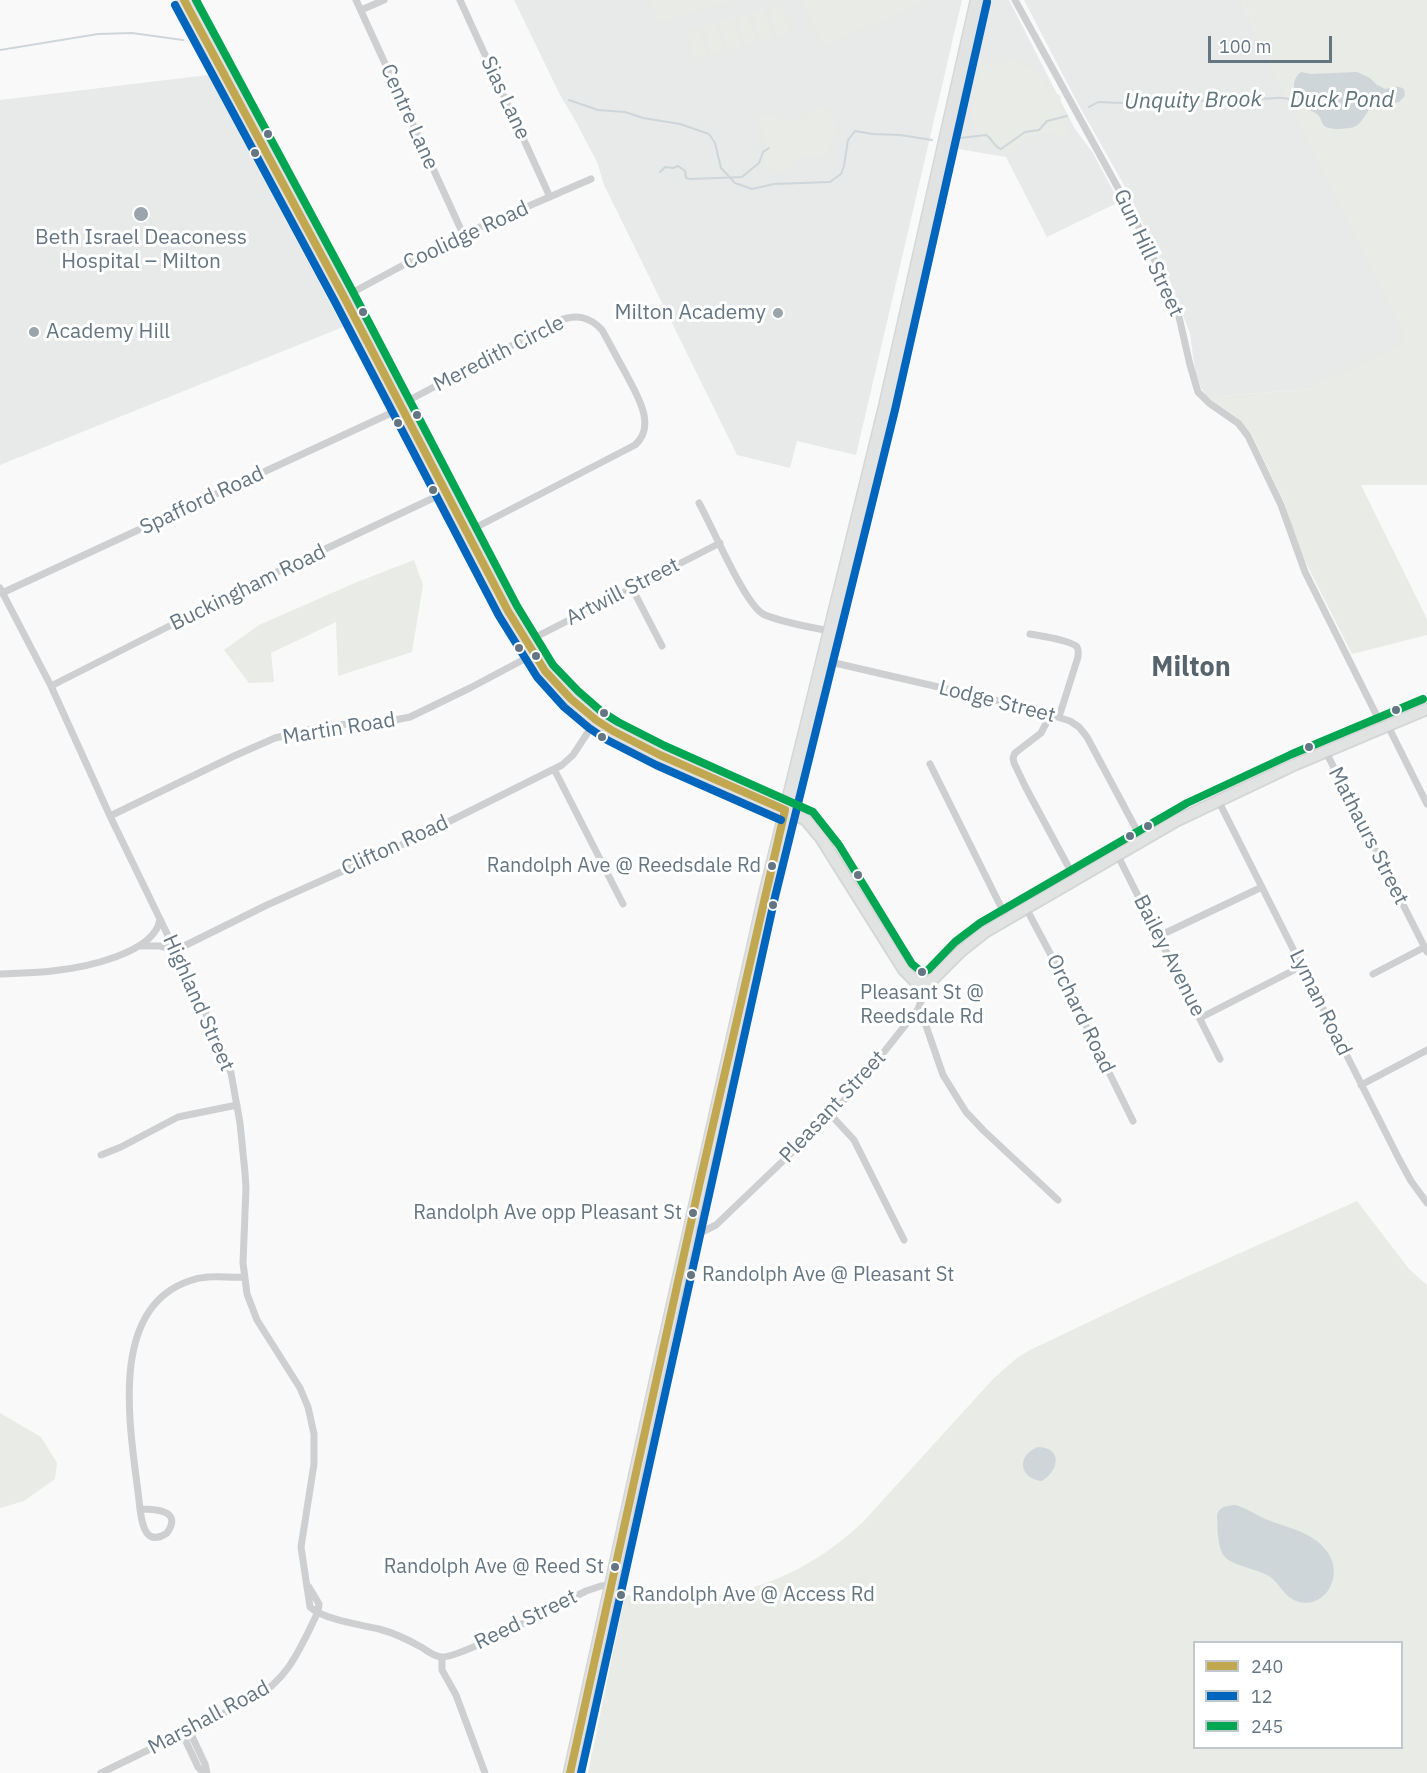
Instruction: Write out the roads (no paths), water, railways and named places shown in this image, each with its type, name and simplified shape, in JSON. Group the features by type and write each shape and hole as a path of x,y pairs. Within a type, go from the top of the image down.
{"main road":[{"path":"184,0 526,642 555,683 596,720 635,743 785,810"},
{"path":"570,1773 765,895 885,406 977,0"}],"street":[{"name":"Centre Lane","path":"356,0 464,234"},
{"path":"361,10 384,0"},
{"name":"Sias Lane","path":"459,0 550,197"},
{"name":"Gun Hill Street","path":"1015,0 1135,219 1158,266 1179,318 1198,392 1209,403 1238,423 1248,436 1273,491 1276,493 1305,572 1427,804"},
{"name":"Coolidge Road","path":"344,297 464,234 591,179"},
{"name":"Meredith Circle","path":"401,406 558,321 576,316 588,319 602,330 640,401 644,413 645,431 635,445 467,532"},
{"name":"Spafford Road","path":"1,591 401,406"},
{"name":"Buckingham Road","path":"51,686 264,578 446,492"},
{"path":"699,503 747,597 755,608 772,617 830,631"},
{"name":"Artwill Street","path":"526,642 720,543"},
{"path":"632,588 662,646"},
{"name":"Highland Street","path":"1,591 51,686 110,816 176,950 231,1073 237,1105 246,1188 243,1277 252,1310 300,1388 312,1421 315,1458 302,1547 306,1580 319,1604 318,1612"},
{"path":"1030,634 1070,643 1078,648 1078,657 1059,717"},
{"name":"Martin Road","path":"110,816 275,738 325,726 410,717 534,654"},
{"name":"Lodge Street","path":"822,660 1020,705 1075,724 1087,737 1142,840"},
{"path":"785,810 802,817 811,825 830,851 904,970 913,980 923,983 933,979 975,940 1007,919 1142,840 1218,800 1427,709"},
{"path":"1050,714 1044,729 1037,737 1017,750 1014,761 1029,795 1075,879"},
{"name":"Clifton Road","path":"176,950 267,905 410,841 554,769 570,759 596,720"},
{"name":"Mathaurs Street","path":"1326,752 1426,949"},
{"path":"930,764 1007,919"},
{"path":"554,769 623,904"},
{"name":"Lyman Road","path":"1218,800 1404,1169 1427,1203"},
{"name":"Bailey Avenue","path":"1117,854 1220,1059"},
{"path":"1159,936 1263,887"},
{"name":"Orchard Road","path":"1026,908 1133,1121"},
{"path":"141,946 155,933 160,919"},
{"path":"0,974 52,971 105,960 141,946 160,946 176,950"},
{"path":"1372,974 1426,949"},
{"path":"1200,1018 1302,966"},
{"name":"Pleasant Street","path":"690,1229 704,1231 716,1225 831,1115 916,1012 922,999 923,983"},
{"path":"916,1012 924,1020 943,1075 966,1112 1058,1200"},
{"path":"1361,1085 1427,1050"},
{"path":"101,1155 121,1148 178,1117 237,1105"},
{"path":"831,1115 854,1140 904,1240"},
{"path":"140,1509 164,1510 169,1515 171,1523 167,1533 159,1538 148,1534 143,1526 140,1509 129,1394 135,1344 141,1324 148,1311 159,1299 180,1285 206,1277 243,1277"},
{"name":"Reed Street","path":"442,1657 457,1654 586,1591 611,1585"},
{"path":"318,1612 347,1622 394,1633 433,1655 442,1657 442,1670 456,1695 484,1773"},
{"name":"Marshall Road","path":"100,1773 259,1695 276,1683 292,1664 318,1612"},
{"path":"185,1732 198,1767 205,1773"}],"water":[{"name":"Duck Pond","path":"1301,72 1311,74 1357,72 1385,89 1397,87 1404,89 1405,96 1399,102 1372,106 1354,127 1329,128 1323,124 1318,115 1302,104 1296,95 1294,85"},
{"path":"1038,1447 1052,1451 1056,1460 1052,1471 1042,1481 1029,1476 1023,1466 1026,1455"},
{"path":"1236,1505 1306,1534 1322,1545 1333,1563 1334,1573 1328,1591 1322,1597 1314,1602 1304,1603 1294,1600 1271,1577 1225,1557 1219,1544 1217,1517 1219,1511 1224,1507"}],"waterway":[{"name":"Unquity Brook","path":"0,50 98,34 132,33 183,40"},
{"name":"Unquity Brook","path":"1089,107 1098,102 1295,99 1297,96"},
{"name":"Unquity Brook","path":"569,100 598,110 625,112 643,118 680,124 709,134 715,143 721,168 735,183 752,189 774,184 830,182 841,174 848,140 855,131 932,140"},
{"name":"Unquity Brook","path":"952,139 986,135 1001,149 1025,132 1039,130 1047,121 1067,116"},
{"path":"660,172 665,167 678,166 685,171 686,178 690,179 742,177 759,163 763,152 769,148"}],"place":[{"name":"Beth Israel Deaconess Hospital – Milton","path":"141,214"},
{"name":"Milton Academy","path":"778,313"},
{"name":"Academy Hill","path":"34,332"},
{"name":"Randolph Ave @ Reedsdale Rd","path":"772,866"},
{"name":"Pleasant St @ Reedsdale Rd","path":"922,972"},
{"name":"Randolph Ave opp Pleasant St","path":"693,1213"},
{"name":"Randolph Ave @ Pleasant St","path":"691,1275"},
{"name":"Randolph Ave @ Reed St","path":"615,1567"},
{"name":"Randolph Ave @ Access Rd","path":"621,1595"}],"district":[{"name":"Milton","path":"1191,668"}]}
